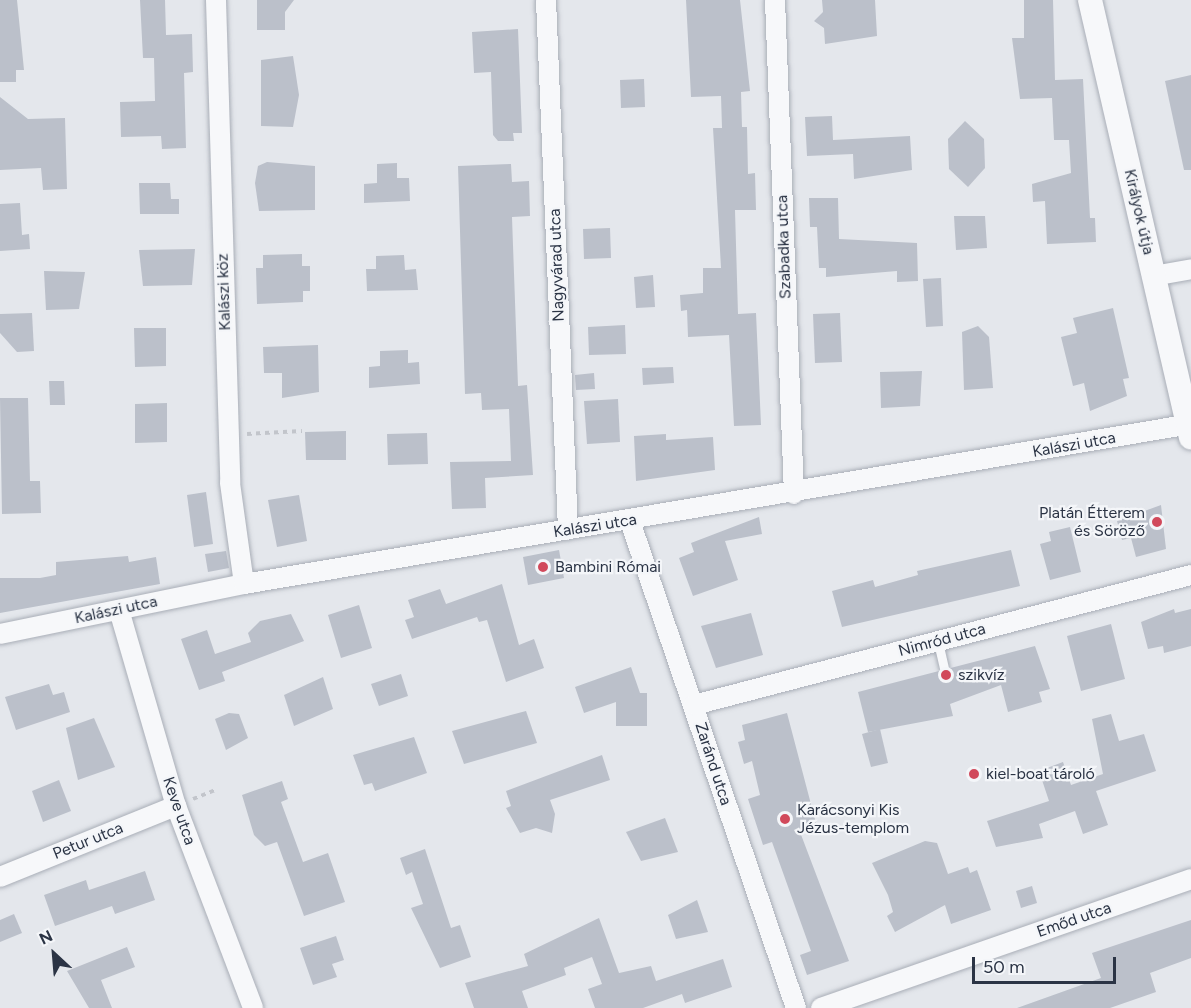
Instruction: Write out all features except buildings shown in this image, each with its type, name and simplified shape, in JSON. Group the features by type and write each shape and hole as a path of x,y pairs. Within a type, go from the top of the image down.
{"street":[{"name":"Kalászi köz","path":"216,0 228,434 244,584"},
{"name":"Nagyvárad utca","path":"546,0 568,530"},
{"name":"Szabadka utca","path":"775,0 794,494"},
{"name":"Királyok útja","path":"1090,0 1190,428"},
{"path":"1154,276 1191,269"},
{"name":"Kalászi utca","path":"0,634 244,584 1190,428"},
{"name":"Zaránd utca","path":"630,521 796,1008"},
{"name":"Nimród utca","path":"693,705 1191,575"},
{"name":"Keve utca","path":"118,610 176,806 253,1008"},
{"name":"Petur utca","path":"0,877 176,806"},
{"name":"Emőd utca","path":"821,1008 1191,879"}],"lane":[{"path":"938,642 944,667"}],"path":[{"path":"228,434 302,431"}],"place":[{"name":"Platán Étterem és Söröző","path":"1157,522"},
{"name":"Bambini Római","path":"543,567"},
{"name":"szikvíz","path":"946,675"},
{"name":"kiel-boat tároló","path":"974,774"},
{"name":"Karácsonyi Kis Jézus-templom","path":"785,819"}]}
